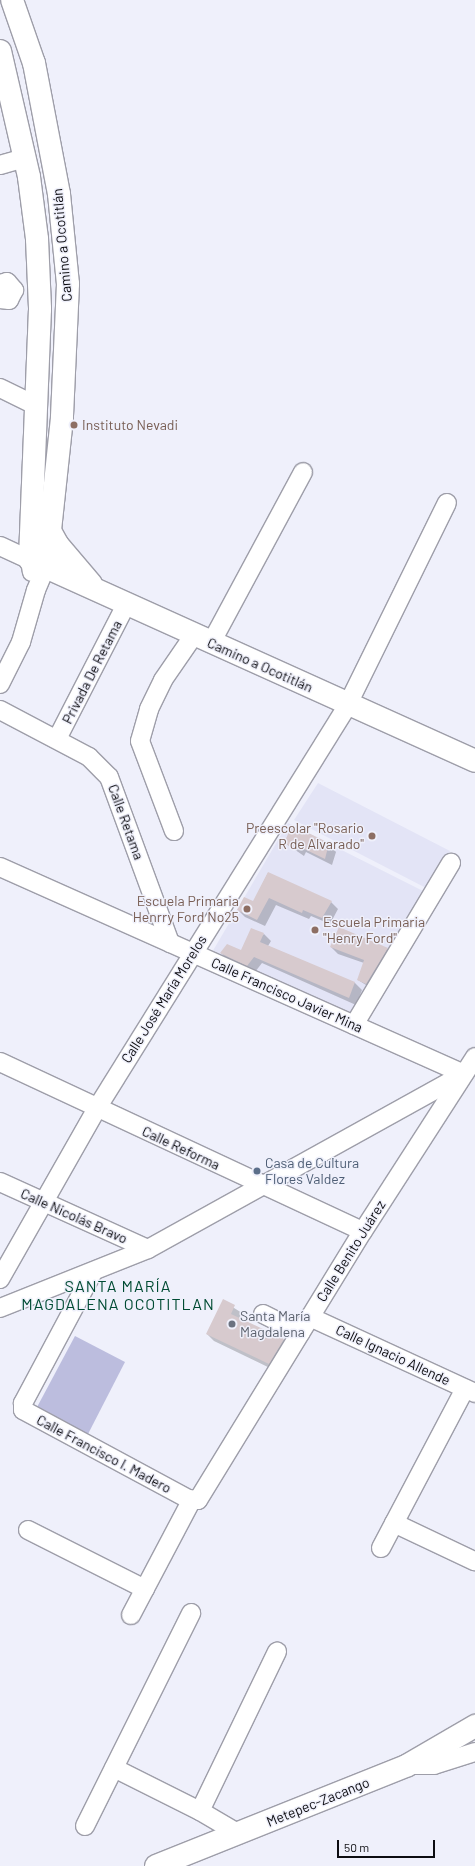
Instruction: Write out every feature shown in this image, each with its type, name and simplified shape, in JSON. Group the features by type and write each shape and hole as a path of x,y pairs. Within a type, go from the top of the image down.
{"main road":[{"name":"Camino a Ocotitlán","path":"12,0 34,63 59,194 68,284 62,418 49,529 38,563"},
{"name":"Camino a Ocotitlán","path":"3,60 24,158 37,239 40,309 35,405 38,563"},
{"path":"3,60 34,63"},
{"path":"49,529 58,545 98,592"},
{"name":"Camino a Ocotitlán","path":"38,563 126,605 475,762"},
{"name":"Metepec-Zacango","path":"156,1866 408,1765 475,1726"}],"street":[{"path":"0,165 24,158"},
{"path":"4,293 40,309"},
{"path":"0,388 35,405"},
{"path":"174,830 140,741 149,709 163,680 202,639 303,472"},
{"name":"Calle José María Morelos","path":"0,1279 42,1202 97,1108 348,704 447,503"},
{"path":"0,546 38,563 36,590 27,624 3,674"},
{"name":"Privada De Retama","path":"57,739 126,605"},
{"name":"Calle Retama","path":"0,710 89,757 110,777 170,944"},
{"path":"354,1025 451,863"},
{"name":"Calle Francisco Javier Mina","path":"0,867 354,1025 470,1071"},
{"name":"Calle Benito Juárez","path":"190,1500 195,1502 202,1497 363,1231 470,1071 475,1056"},
{"name":"Calle Reforma","path":"0,1062 363,1231"},
{"path":"0,1308 148,1249 470,1071"},
{"name":"Calle Nicolás Bravo","path":"0,1182 148,1249"},
{"name":"Calle Francisco I. Madero","path":"93,1272 22,1406 26,1412 190,1500"},
{"path":"263,1314 301,1333"},
{"name":"Calle Ignacio Allende","path":"310,1317 470,1391"},
{"path":"380,1548 470,1391"},
{"path":"131,1615 190,1500"},
{"path":"394,1523 474,1561"},
{"path":"28,1530 144,1589"},
{"path":"85,1826 191,1613"},
{"path":"200,1811 277,1652"},
{"path":"408,1765 434,1765 475,1752"},
{"path":"114,1768 200,1811 239,1834"}],"shaded area":[{"name":"Preescolar \"Rosario R de Alvarado\"","path":"318,783 450,851 430,890 294,820"},
{"name":"Escuela Primaria \"Henry Ford\"","path":"288,823 427,893 357,1016 211,954"},
{"path":"75,1336 125,1362 87,1436 36,1409"}],"building":[{"path":"292,825 329,843 325,859 298,846 296,850 284,843"},
{"path":"268,872 332,901 322,918 303,910 302,913 269,898 257,920 237,910 244,897 253,901"},
{"path":"339,927 388,948 366,984 357,980 364,960 330,947"},
{"path":"251,928 264,933 260,942 355,982 349,998 254,957 247,966 220,953 227,944 241,950"},
{"name":"Santa María Magdalena","path":"223,1299 235,1305 231,1314 284,1339 269,1364 206,1334"}],"place":[{"name":"Instituto Nevadi","path":"74,425"},
{"name":"Preescolar \"Rosario R de Alvarado\"","path":"372,836"},
{"name":"Escuela Primaria Henrry Ford No25","path":"247,909"},
{"name":"Escuela Primaria \"Henry Ford\"","path":"315,930"},
{"name":"Casa de Cultura Flores Valdez","path":"257,1171"},
{"name":"Santa María Magdalena","path":"232,1324"}],"district":[{"name":"SANTA MARÍA MAGDALENA OCOTITLAN","path":"118,1295"}]}
